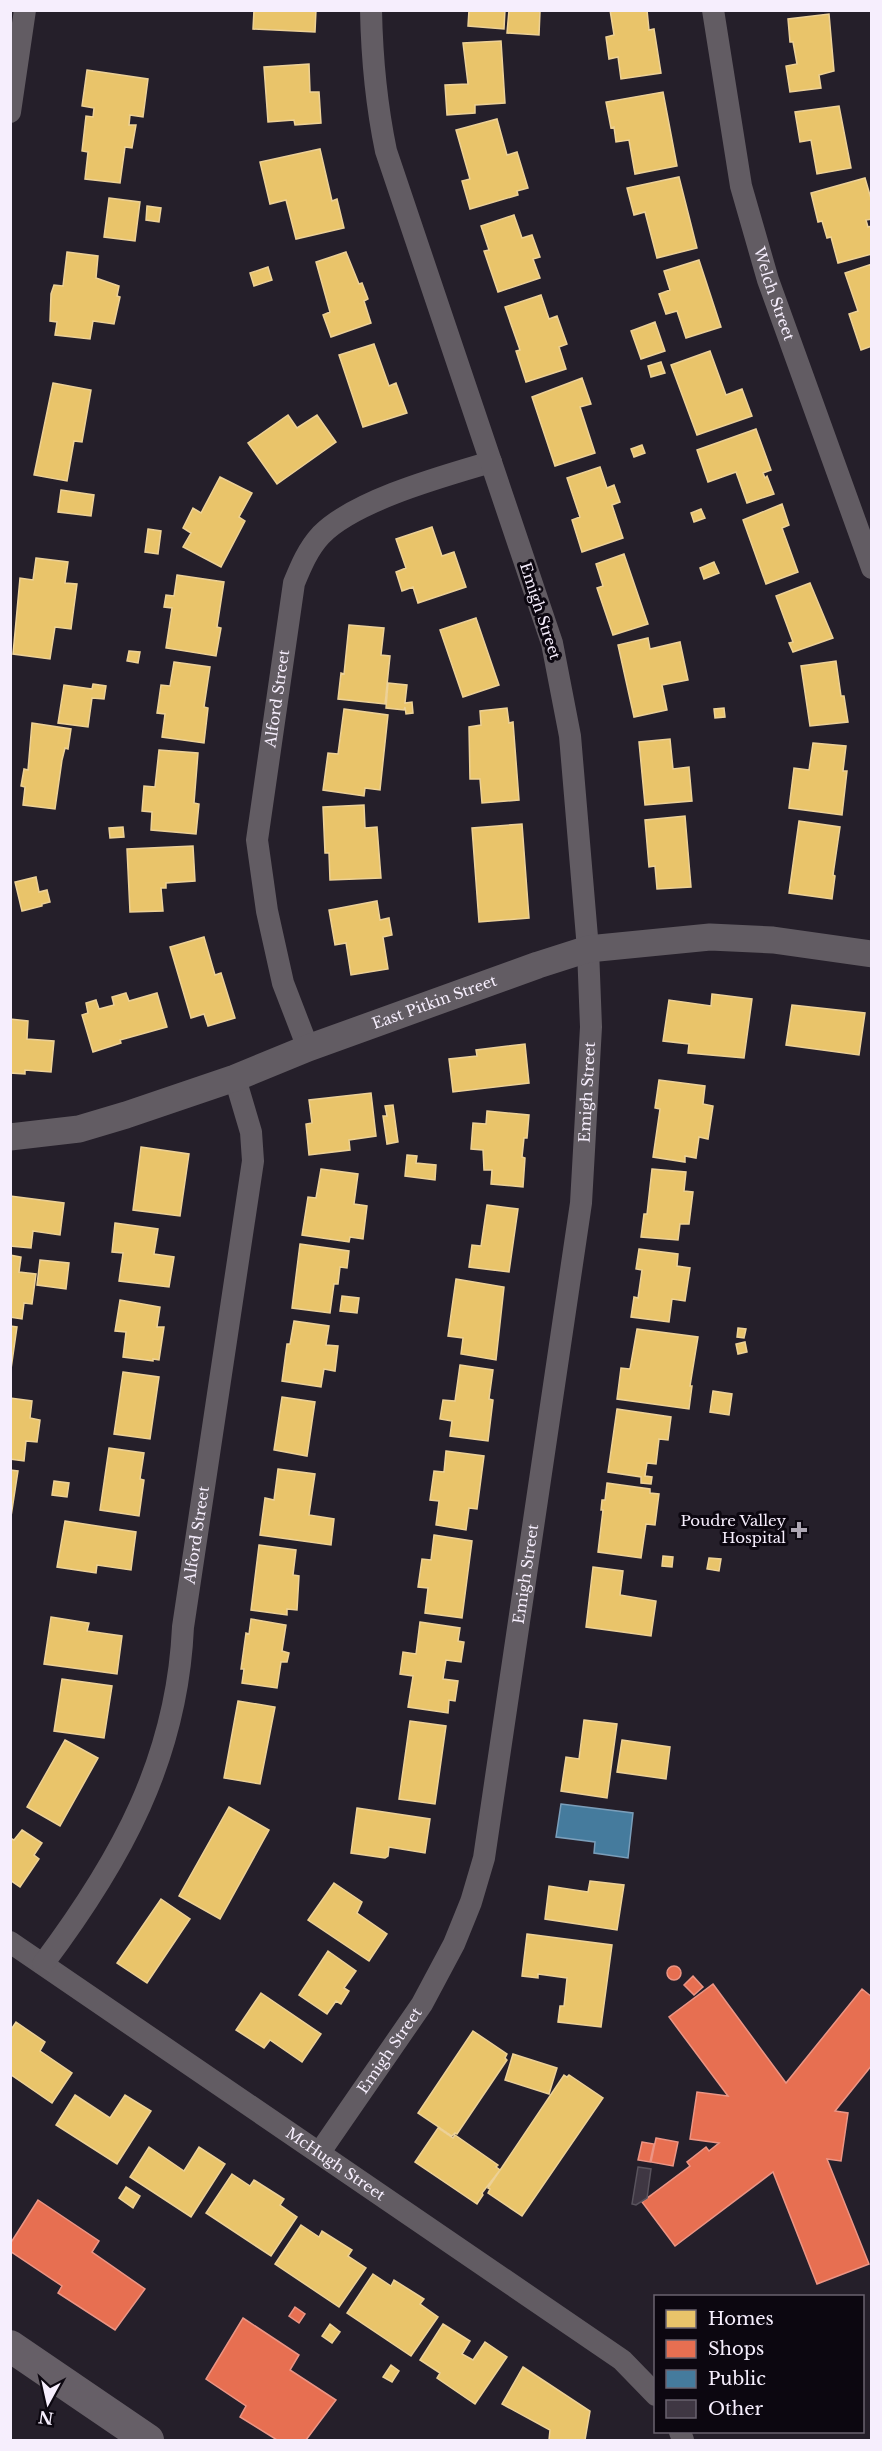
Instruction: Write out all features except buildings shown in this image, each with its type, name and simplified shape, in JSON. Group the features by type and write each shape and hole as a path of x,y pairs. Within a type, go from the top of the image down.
{"main road":[{"path":"10,2346 148,2440"}],"street":[{"path":"10,112 25,10"},
{"name":"Emigh Street","path":"320,2152 422,2004 454,1944 471,1902 484,1858 581,1203 591,1027 588,949 570,736 561,684 552,643 386,152 377,107 372,64 371,10"},
{"name":"Welch Street","path":"713,10 741,186 768,280 872,568"},
{"name":"Alford Street","path":"308,1048 283,983 267,911 257,840 294,583 304,557 321,535 339,521 378,501 424,482 491,462"},
{"name":"East Pitkin Street","path":"10,1137 79,1129 126,1115 235,1078 308,1048 538,964 588,949 710,937 773,940 872,954"},
{"name":"Alford Street","path":"43,1964 80,1915 112,1863 135,1818 162,1753 176,1699 185,1616 253,1161 251,1132 235,1078"},
{"name":"McHugh Street","path":"10,1942 622,2360 654,2393"}],"place":[{"name":"Poudre Valley Hospital","path":"799,1530"}]}
